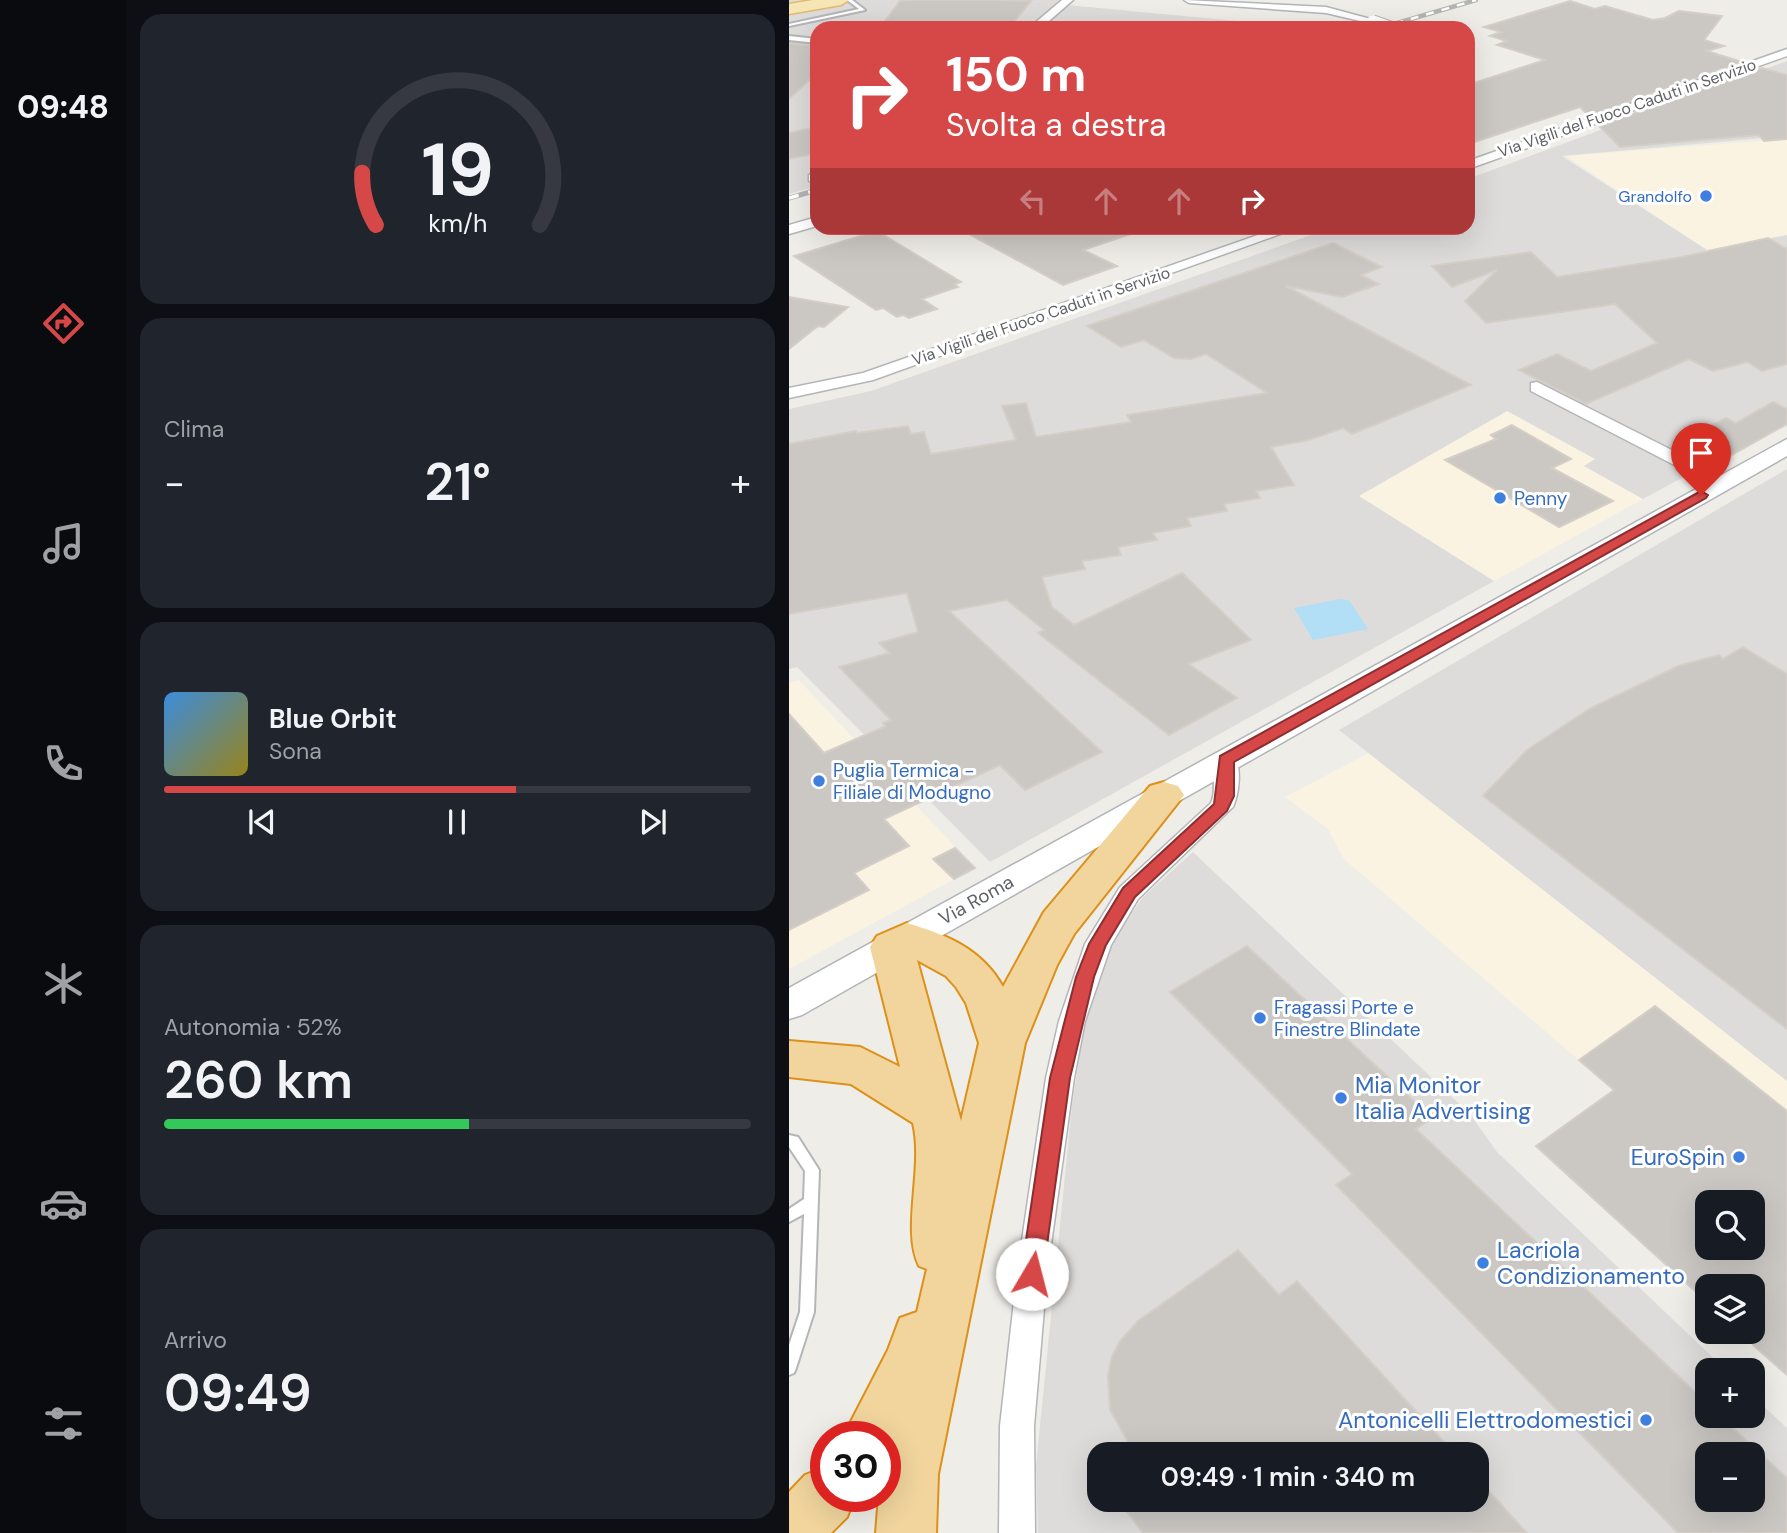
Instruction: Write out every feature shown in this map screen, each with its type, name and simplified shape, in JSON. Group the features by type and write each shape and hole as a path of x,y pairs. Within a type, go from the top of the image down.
{"highway":[{"path":"906,1533 909,1474 1002,1043 1035,964 1059,923 1164,796"},
{"path":"879,1421 913,1357 935,1283 942,1183 941,1137 933,1111 900,943 943,952 969,969 986,992 1002,1043"},
{"path":"789,1059 860,1066 933,1111"},
{"path":"790,1533 810,1512"}],"main road":[{"path":"789,7 815,0"},
{"path":"789,7 841,0"}],"street":[{"path":"1042,21 1068,0"},
{"path":"1189,0 1326,10 1373,21"},
{"name":"Via Vigili del Fuoco Caduti in Servizio","path":"1475,163 1787,52"},
{"path":"1773,57 1787,61"},
{"path":"789,230 810,223"},
{"name":"Via Vigili del Fuoco Caduti in Servizio","path":"789,393 867,377 1270,235"},
{"path":"1537,387 1723,483"},
{"name":"Via Roma","path":"789,1005 1787,446"},
{"path":"1017,1533 1017,1426 1032,1274 1060,1078 1072,1021 1098,944 1129,893 1221,807 1226,796 1226,760"}],"lane":[{"path":"789,25 863,10 849,0"},
{"path":"789,38 810,40"},
{"path":"789,1141 793,1140 812,1170 807,1312 789,1368"},
{"path":"789,1216 811,1202"}],"shaded area":[{"path":"789,0 1059,0 1056,4 1237,21 810,21 810,188 789,194"},
{"path":"1787,61 1787,136 1562,156 1707,250 1787,235 1787,421 1643,499 1584,466 1595,459 1507,411 1359,496 1494,581 990,862 797,667 789,669 789,409 871,391 1311,235 1475,235 1475,176"},
{"name":"Grandolfo","path":"1787,139 1787,235 1707,250 1566,156"},
{"name":"Penny","path":"1508,411 1596,459 1584,466 1643,499 1494,581 1358,496"},
{"path":"1787,469 1787,1081 1339,730"},
{"path":"799,680 975,868 789,969 789,683"},
{"path":"1369,753 1787,1081 1787,1238 1765,1215 1765,1190 1731,1190 1344,859 1328,829 1285,797"},
{"path":"1193,852 1470,1114 1497,1152 1695,1340 1695,1344 1699,1344 1713,1358 1695,1358 1695,1428 1765,1428 1765,1407 1787,1428 1787,1533 1038,1533 1036,1466 1072,1105 1084,1028 1102,962 1143,897"}],"water":[{"path":"1340,599 1349,600 1368,629 1313,640 1294,608"}],"building":[{"path":"900,1 1031,1 1015,21 885,21"},
{"path":"1570,1 1595,9 1605,6 1653,20 1679,11 1722,16 1704,40 1724,46 1707,51 1742,62 1589,116 1580,107 1475,142 1475,83 1545,60 1497,45 1507,41 1490,36 1501,32 1484,27"},
{"path":"789,43 810,45 810,80 789,99"},
{"path":"1762,68 1787,75 1787,139 1764,141 1759,135 1620,147 1599,126"},
{"path":"810,128 810,154 789,159 789,133"},
{"path":"864,235 884,235 961,282 954,284 958,287 922,299 937,309 909,318 903,315 897,317 883,308 876,310 794,256"},
{"path":"971,235 1127,235 1083,250 1117,266 1063,285"},
{"path":"1768,238 1787,249 1787,364 1762,371 1747,362 1713,371 1689,359 1586,404 1519,370 1557,354 1591,371 1657,343 1615,304 1486,323 1465,301 1497,270 1452,287 1432,266 1531,252 1557,277 1682,257"},
{"path":"1333,243 1382,267 1361,275 1379,284 1342,297 1286,286 1471,385 1352,434 1343,428 1309,440 1271,447 1294,485 1256,491 1260,498 1224,504 1227,511 1187,518 1191,526 1153,533 1157,540 1118,547 1121,555 1082,561 1085,569 1042,577 1052,607 1074,625 1182,573 1251,640 1189,664 1237,698 1169,735 1038,633 1044,630 1007,600 949,611 1102,752 1025,790 1000,765 884,819 909,846 854,873 869,890 789,930 789,714 824,753 886,726 883,723 891,720 839,667 889,653 879,643 918,632 907,593 789,614 789,444 856,431 908,426 911,434 924,432 931,454 1016,440 1002,406 1026,403 1036,437 1131,422 1127,415 1267,393 1206,354 1191,359 1174,358 1144,340 1121,347 1087,326"},
{"path":"789,297 848,307 824,327 818,326 789,349"},
{"path":"1773,402 1787,409 1787,424 1710,467 1672,447 1726,418 1736,423"},
{"path":"1512,425 1571,459 1552,468 1613,501 1559,527 1445,460 1496,439 1491,435"},
{"path":"1743,647 1787,674 1787,1029 1483,796 1527,750 1589,709 1678,666 1719,655 1723,659"},
{"path":"955,848 975,868 954,879 933,859"},
{"path":"1247,946 1432,1118 1416,1129 1695,1392 1695,1428 1733,1428 1748,1442 1695,1442 1695,1512 1765,1512 1765,1458 1787,1478 1787,1533 1678,1533 1336,1185 1352,1174 1170,992"},
{"path":"1655,1006 1787,1111 1787,1375 1753,1345 1765,1344 1765,1274 1695,1274 1695,1291 1536,1146 1614,1090 1579,1060"},
{"path":"1238,1250 1279,1295 1297,1281 1444,1442 1128,1442 1110,1410 1108,1375 1112,1356 1120,1341 1138,1321"},
{"path":"1489,1491 1527,1533 1143,1533 1127,1512 1489,1512"}],"railway":[{"path":"1404,21 1476,0"},
{"path":"789,198 810,192"}],"place":[{"name":"Grandolfo","path":"1706,196"},
{"name":"Penny","path":"1500,498"},
{"name":"Puglia Termica - Filiale di Modugno","path":"819,781"},
{"name":"Fragassi Porte e Finestre Blindate","path":"1260,1018"},
{"name":"Mia Monitor Italia Advertising","path":"1341,1098"},
{"name":"EuroSpin","path":"1739,1157"},
{"name":"Lacriola Condizionamento","path":"1483,1263"},
{"name":"Antonicelli Elettrodomestici","path":"1646,1420"}],"route":[{"path":"1032,1274 1060,1078 1085,977 1110,920 1129,893 1193,831 1213,818 1221,807 1226,796 1226,760 1701,495"}]}
